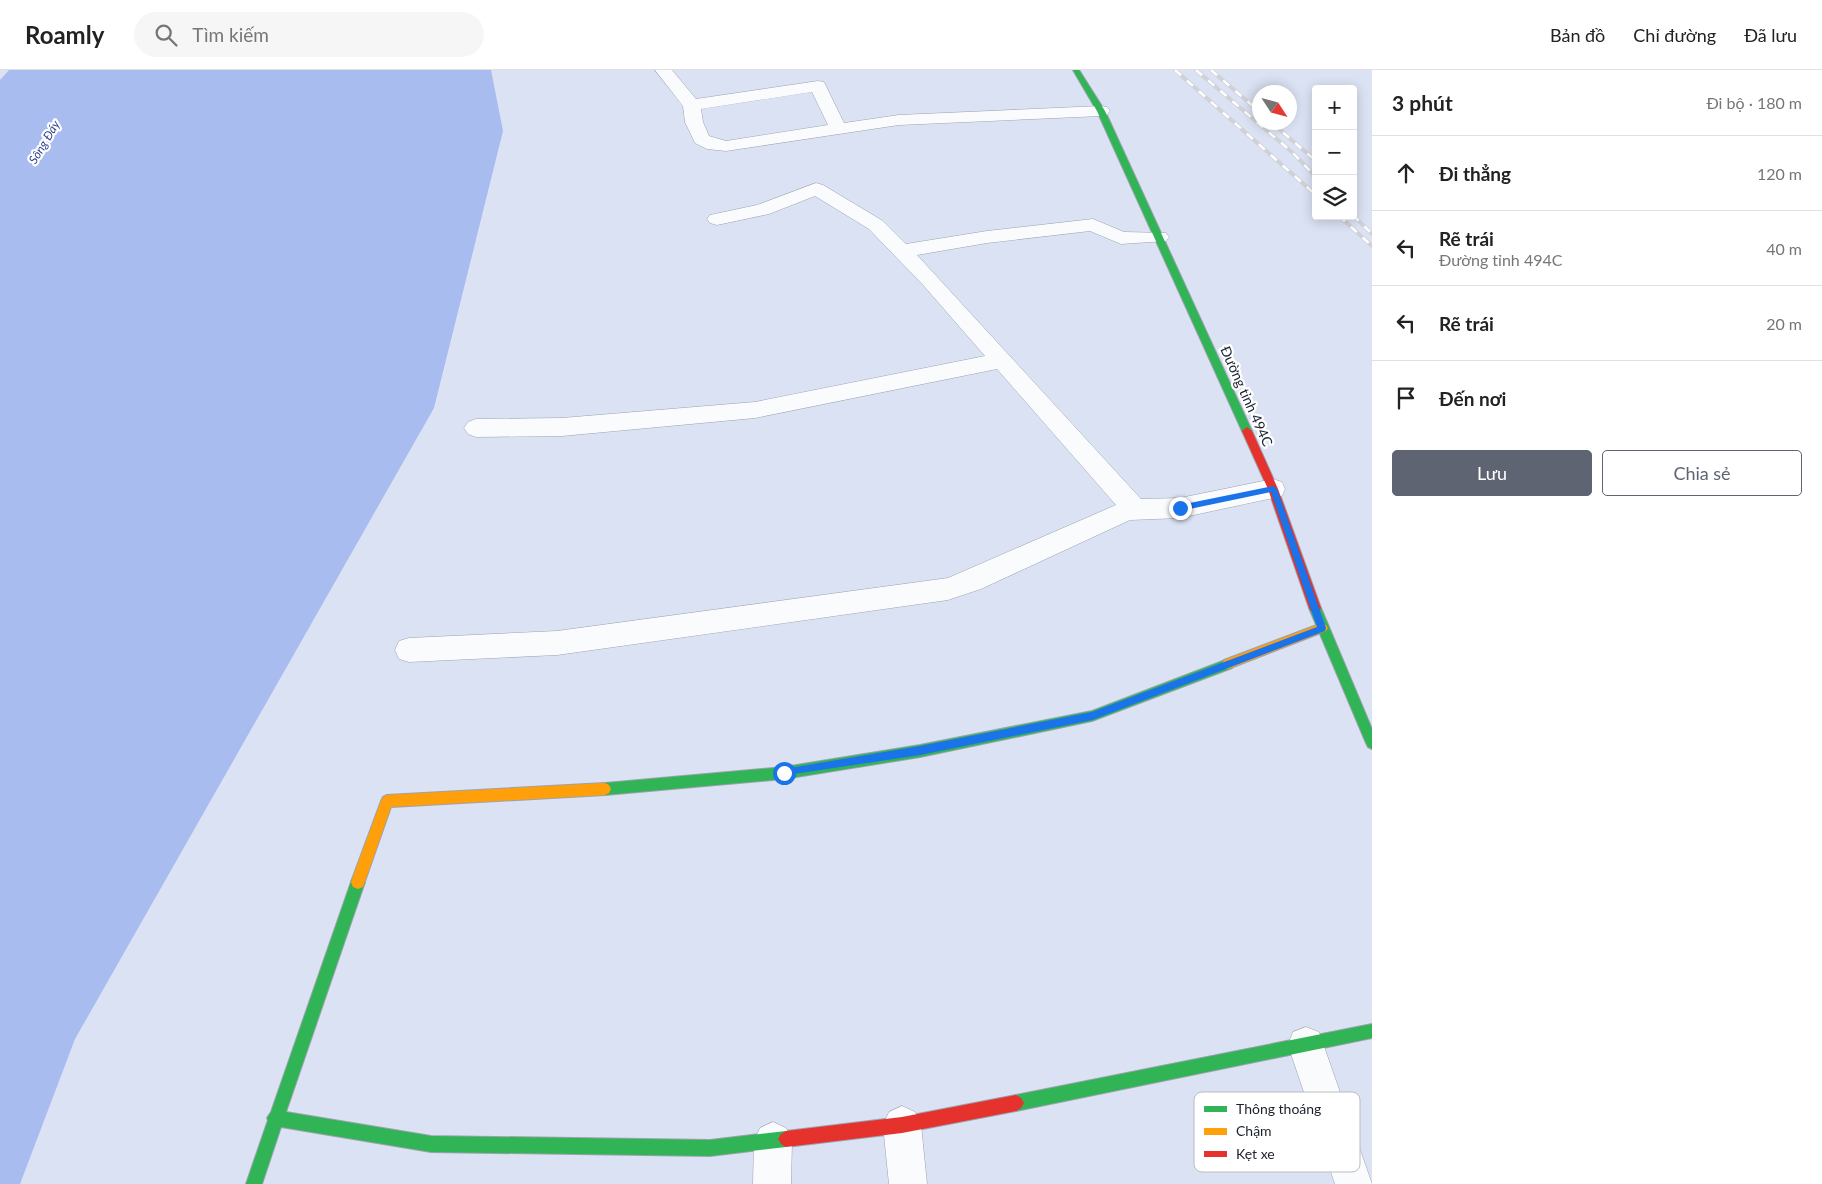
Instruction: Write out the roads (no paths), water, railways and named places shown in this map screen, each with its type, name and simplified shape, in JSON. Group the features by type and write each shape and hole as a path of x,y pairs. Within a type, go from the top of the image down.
{"street":[{"path":"663,70 692,105 694,122 702,139 713,145 726,146 899,120 1101,111"},
{"name":"Đường tỉnh 494C","path":"1076,70 1101,111 1273,489 1322,628 1372,743"},
{"path":"692,105 768,92 818,86 838,128"},
{"path":"717,219 762,210 816,190 876,225 1002,360 1135,509"},
{"path":"902,251 987,237 1093,225 1121,238 1159,237"},
{"path":"476,428 562,427 755,410 1002,360"},
{"path":"409,650 557,643 948,589 972,582 1122,513 1135,509 1175,509 1273,489"},
{"path":"254,1184 275,1118 387,801 557,793 784,773 920,750 1092,716 1322,628"},
{"path":"275,1118 431,1144 710,1148 902,1125 1114,1085 1372,1031"},
{"path":"1306,1045 1322,1092"},
{"path":"902,1125 908,1184"},
{"path":"772,1184 773,1141"},
{"path":"1350,1172 1354,1184"}],"water":[{"name":"Sông Đáy","path":"9,70 491,70 503,131 434,408 75,1039 20,1184 0,1184 0,80"}],"railway":[{"path":"1175,70 1312,191"},
{"path":"1196,70 1293,153 1314,175"},
{"path":"1211,70 1252,105"},
{"path":"1280,130 1312,158"},
{"path":"1357,219 1372,234"},
{"path":"1343,220 1372,246"}]}
